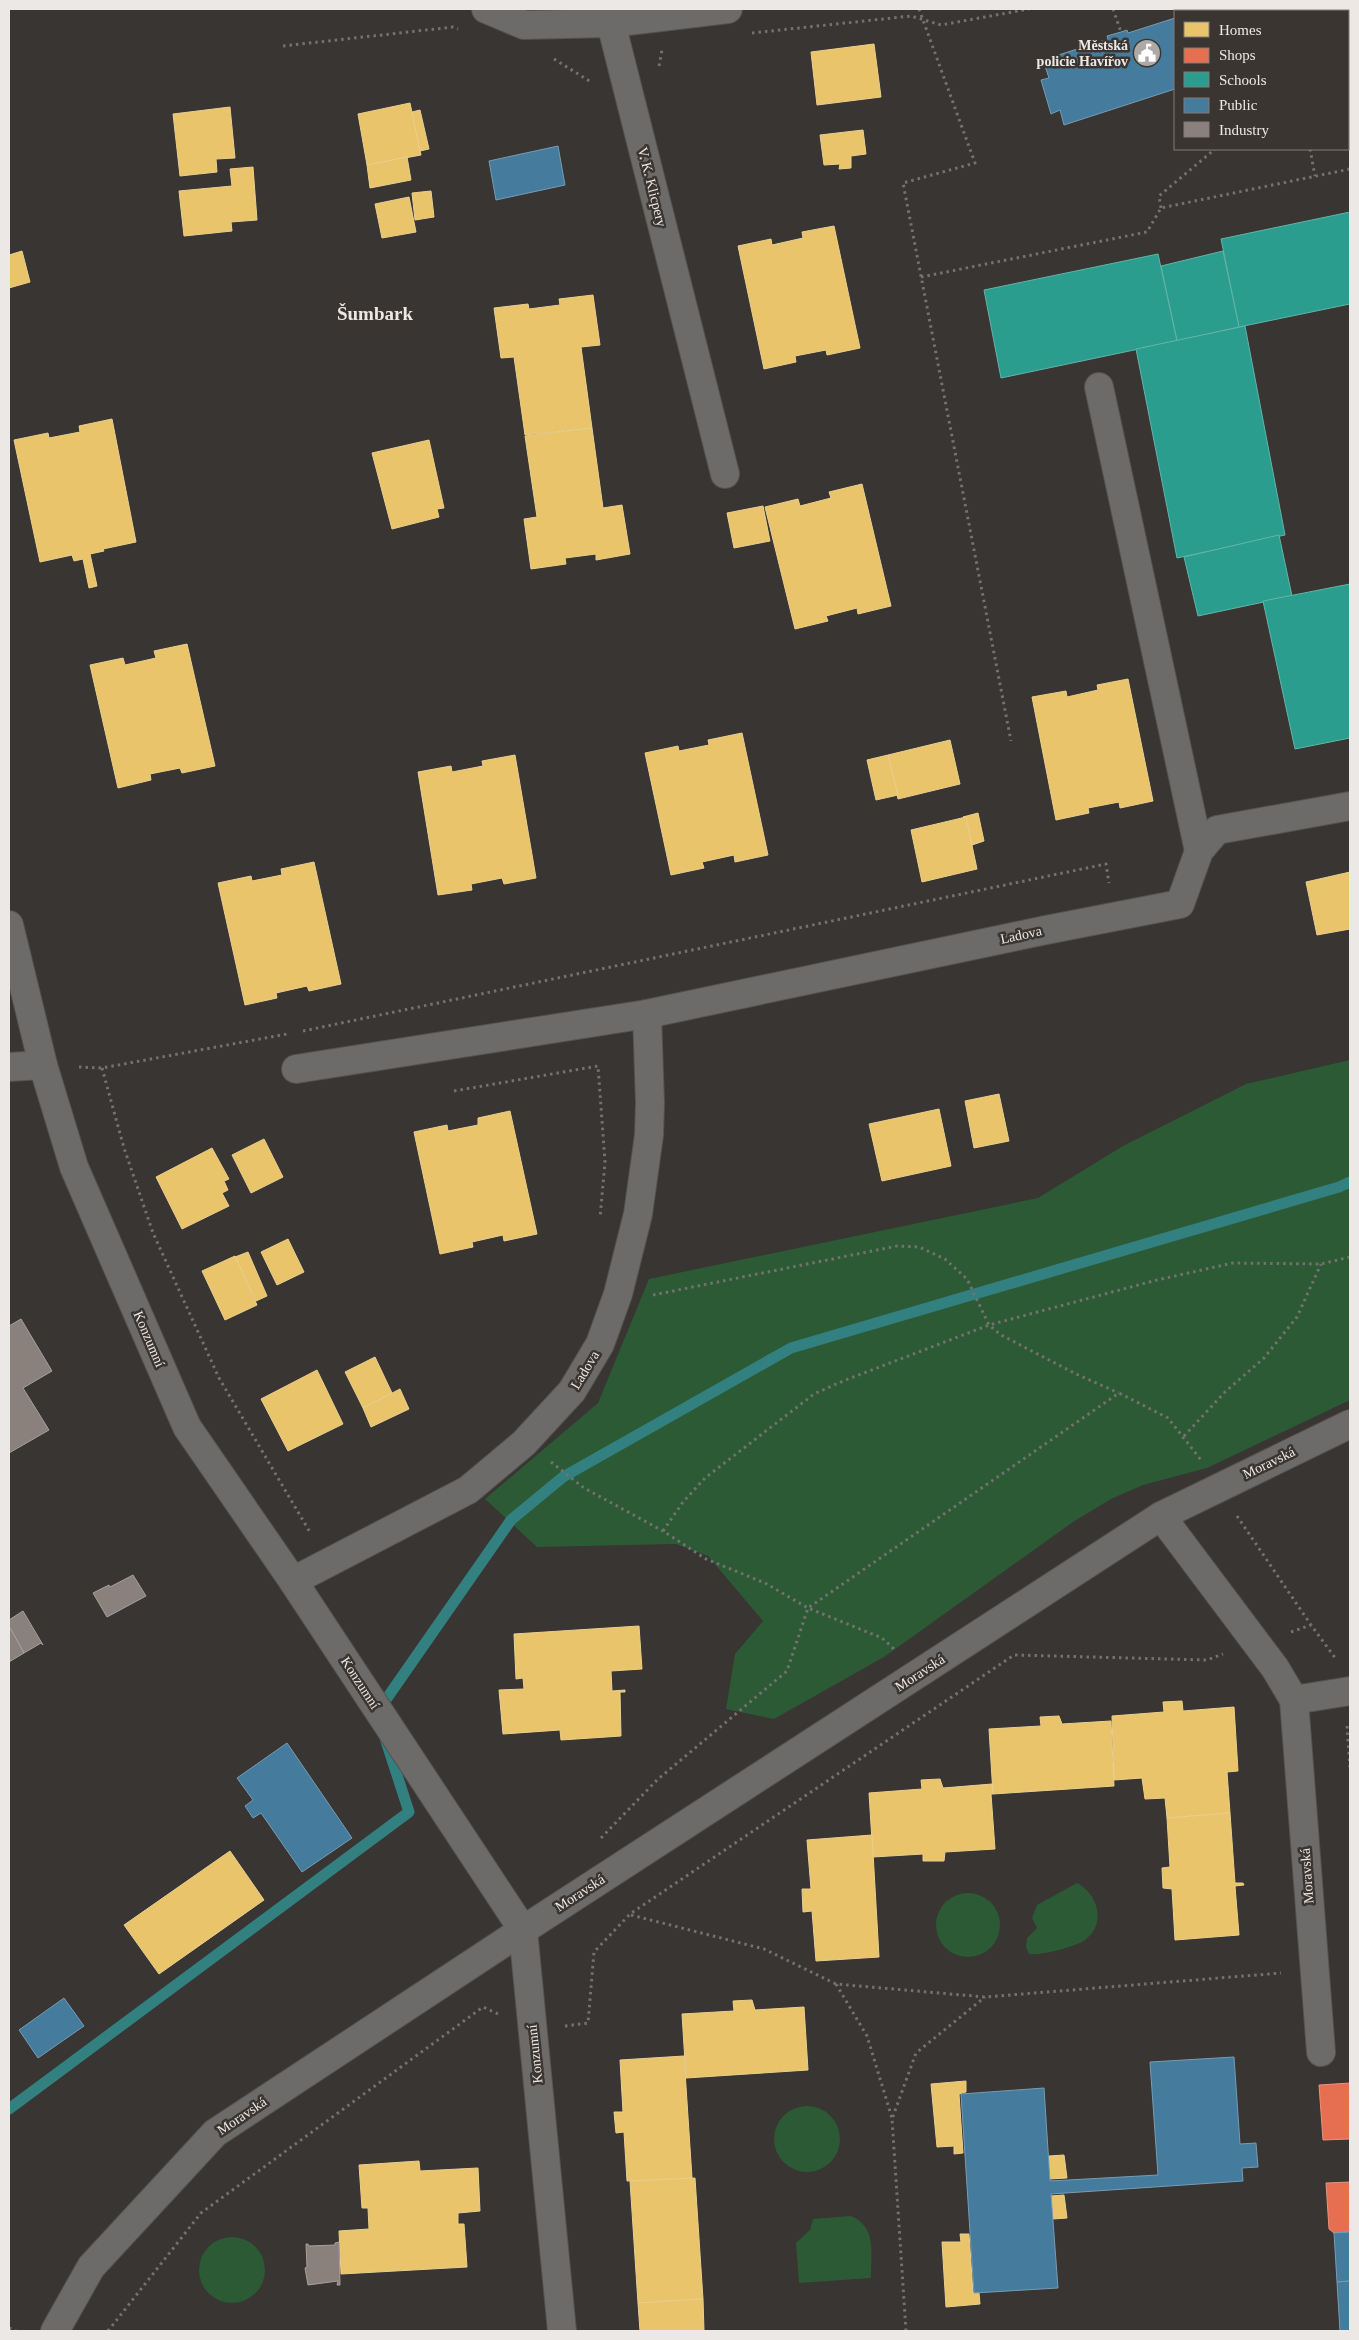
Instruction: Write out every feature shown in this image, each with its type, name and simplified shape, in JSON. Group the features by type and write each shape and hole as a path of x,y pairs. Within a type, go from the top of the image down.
{"street":[{"path":"486,9 524,25 611,23 728,9"},
{"name":"V. K. Klicpery","path":"611,23 725,474"},
{"path":"1099,387 1200,851"},
{"name":"Ladova","path":"296,1069 647,1014 1180,904 1200,851 1217,830 1350,806"},
{"name":"Konzumní","path":"9,925 43,1065 74,1167 187,1427 293,1581 523,1930 562,2331"},
{"name":"Ladova","path":"293,1581 468,1490 524,1443 572,1392 600,1344 618,1294 638,1214 648,1145 650,1103 647,1014"},
{"path":"9,1067 43,1065"},
{"name":"Moravská","path":"55,2331 91,2266 215,2133 523,1930 1162,1516 1350,1424"},
{"name":"Moravská","path":"1162,1516 1257,1643 1294,1700 1321,2052"},
{"path":"1294,1700 1347,1692"}],"path":[{"path":"919,9 975,164 903,183 1011,741"},
{"path":"924,20 941,25 1029,9"},
{"path":"1112,9 1121,32"},
{"path":"921,277 1147,232 1161,208 1159,196 1214,150"},
{"path":"1310,150 1316,176"},
{"path":"1161,208 1350,169"},
{"path":"300,1032 1106,864 1116,916"},
{"path":"43,1065 102,1068 290,1034"},
{"path":"454,1091 598,1066 605,1162 600,1221"},
{"path":"102,1068 124,1148 153,1234 219,1378 313,1537"},
{"path":"618,1294 642,1298 896,1246 919,1247 945,1259 967,1279 989,1325 1001,1335 1076,1374 1168,1418 1197,1453"},
{"path":"663,1531 683,1502 705,1478 814,1394 989,1325 1157,1280 1233,1263 1321,1264 1350,1257"},
{"path":"1184,1436 1225,1392 1270,1352 1297,1317 1321,1264"},
{"path":"599,1841 603,1834 657,1780 787,1671 808,1608 1119,1393"},
{"path":"562,1470 584,1488 663,1531 706,1559 765,1584 808,1608 882,1638 894,1650 934,1710"},
{"path":"1232,1508 1339,1664 1347,1692 1350,1768"},
{"path":"108,2331 201,2213 483,2007 532,2030 588,2023 594,1952 630,1914 1014,1655 1207,1660 1311,1625"},
{"path":"630,1914 764,1949 836,1984 985,1997 1314,1970"},
{"path":"836,1984 867,2036 892,2119 906,2331"},
{"path":"892,2119 916,2053 985,1997"},
{"path":"9,2328 16,2331"}],"green space":[{"path":"1350,1060 1350,1400 1207,1468 1143,1485 1111,1499 1073,1522 884,1657 774,1719 726,1709 735,1654 763,1621 708,1556 676,1544 537,1547 485,1499 598,1403 649,1279 1038,1198 1123,1146 1246,1084"},
{"path":"1077,1883 1090,1894 1095,1902 1098,1918 1092,1933 1080,1943 1066,1948 1041,1954 1029,1954 1026,1947 1027,1938 1037,1928 1032,1918 1037,1905"},
{"path":"962,1893 974,1893 991,1902 998,1913 1000,1925 998,1937 991,1948 974,1957 962,1957 950,1952 941,1943 936,1931 936,1919 941,1907 950,1898"},
{"path":"801,2106 813,2106 825,2111 835,2121 840,2133 838,2152 825,2167 813,2172 801,2172 789,2167 779,2157 774,2145 774,2133 779,2121 789,2111"},
{"path":"851,2216 865,2227 869,2234 872,2251 871,2278 799,2283 796,2243 810,2230 813,2219"},
{"path":"226,2237 238,2237 250,2242 260,2252 265,2264 263,2283 250,2298 238,2303 226,2303 214,2298 204,2288 199,2276 199,2264 204,2252 214,2242"}],"building: Homes":[{"path":"874,44 881,97 817,105 811,52"},
{"path":"410,103 421,155 367,165 358,114"},
{"path":"230,107 235,158 216,159 217,172 180,176 173,114"},
{"path":"420,110 429,149 420,151 412,112"},
{"path":"863,130 866,154 851,156 851,168 839,169 840,164 824,165 820,135"},
{"path":"407,157 411,180 370,188 367,165"},
{"path":"253,167 257,220 231,222 232,231 184,236 179,191 232,186 230,169"},
{"path":"431,191 434,217 415,220 412,193"},
{"path":"409,197 416,232 382,238 375,204"},
{"path":"834,226 860,348 827,355 826,350 795,356 796,362 764,369 738,246 771,239 772,245 803,238 802,232"},
{"path":"22,251 30,282 9,288 9,255"},
{"path":"593,295 600,345 581,347 592,428 525,435 514,357 501,358 494,308 528,304 529,309 560,305 559,299"},
{"path":"112,419 136,542 103,549 104,551 90,554 97,586 89,588 83,559 74,561 72,555 40,562 14,440 48,433 49,438 80,432 79,426"},
{"path":"592,428 603,508 622,505 630,554 596,560 596,554 565,558 566,564 531,569 524,519 537,517 525,436"},
{"path":"429,440 444,508 437,509 439,517 392,529 372,453"},
{"path":"862,484 891,606 858,614 857,608 826,616 828,621 795,629 765,507 798,499 800,506 831,498 829,492"},
{"path":"763,506 770,541 734,548 727,513"},
{"path":"187,644 215,766 182,773 180,768 150,774 151,780 118,788 90,665 123,658 125,665 156,658 154,651"},
{"path":"1128,679 1153,801 1120,808 1119,802 1088,808 1089,813 1056,820 1032,697 1066,691 1067,697 1098,690 1097,685"},
{"path":"742,733 768,855 735,862 734,855 702,862 704,868 671,875 645,753 678,746 679,751 709,745 708,740"},
{"path":"950,740 960,784 898,799 888,755"},
{"path":"515,755 536,878 504,884 502,878 471,884 472,890 438,895 418,772 451,766 452,772 483,766 482,761"},
{"path":"888,755 898,795 876,800 867,760"},
{"path":"978,813 984,841 972,845 966,817 963,817"},
{"path":"966,817 977,869 922,882 911,830"},
{"path":"314,862 341,984 309,991 307,986 276,993 277,998 245,1005 218,883 251,876 252,881 282,875 281,869"},
{"path":"1350,872 1350,929 1317,935 1306,882"},
{"path":"999,1094 1009,1141 974,1148 965,1101"},
{"path":"939,1109 951,1166 882,1181 869,1124"},
{"path":"510,1111 537,1234 504,1241 503,1235 472,1242 473,1247 440,1254 414,1132 447,1125 448,1131 478,1125 478,1118"},
{"path":"264,1139 283,1177 251,1193 232,1155"},
{"path":"212,1148 229,1179 224,1181 228,1190 222,1193 229,1206 182,1229 156,1177"},
{"path":"288,1239 304,1272 277,1285 261,1252"},
{"path":"248,1252 267,1296 256,1301 235,1257"},
{"path":"235,1256 257,1305 225,1320 202,1271"},
{"path":"375,1357 392,1393 363,1408 345,1372"},
{"path":"317,1370 343,1424 288,1451 261,1399"},
{"path":"400,1389 409,1409 371,1427 363,1408"},
{"path":"639,1626 642,1669 611,1671 612,1691 625,1690 625,1692 620,1692 621,1736 561,1740 560,1730 503,1734 499,1690 524,1689 523,1678 516,1679 514,1634"},
{"path":"1182,1701 1183,1711 1234,1707 1238,1771 1227,1772 1230,1813 1167,1818 1165,1798 1145,1799 1142,1778 1114,1780 1112,1716 1164,1712 1163,1702"},
{"path":"1059,1716 1062,1724 1111,1721 1114,1786 993,1794 989,1729 1041,1726 1040,1717"},
{"path":"940,1779 943,1788 992,1784 995,1849 945,1852 944,1861 923,1861 923,1854 873,1857 869,1793 922,1789 921,1780"},
{"path":"1230,1813 1235,1883 1243,1883 1244,1885 1235,1886 1239,1935 1175,1940 1172,1889 1163,1888 1162,1868 1170,1867 1167,1818"},
{"path":"872,1835 879,1957 816,1961 812,1911 803,1912 802,1889 811,1889 807,1840"},
{"path":"230,1851 264,1900 159,1974 124,1925"},
{"path":"752,2000 755,2010 804,2007 808,2070 686,2078 682,2014 734,2011 733,2001"},
{"path":"684,2056 692,2178 627,2181 624,2132 616,2133 614,2112 623,2112 620,2060"},
{"path":"966,2081 966,2092 959,2094 963,2153 954,2154 954,2146 937,2147 931,2084"},
{"path":"1064,2155 1067,2178 1050,2179 1049,2156"},
{"path":"419,2161 420,2171 478,2168 480,2211 458,2213 458,2224 464,2224 467,2267 341,2274 339,2231 369,2229 368,2208 362,2208 359,2165"},
{"path":"695,2178 703,2299 638,2303 630,2181"},
{"path":"1064,2195 1067,2218 1053,2219 1051,2196"},
{"path":"960,2234 969,2234 973,2292 979,2293 980,2304 946,2307 942,2242 961,2242"},
{"path":"703,2299 704,2331 640,2331 638,2303"}],"building: Shops":[{"path":"1350,2083 1350,2139 1323,2140 1319,2085"},
{"path":"1350,2182 1350,2232 1334,2233 1329,2229 1326,2183"}],"building: Schools":[{"path":"1350,212 1350,304 1239,327 1221,239"},
{"path":"1223,251 1239,327 1177,341 1161,266"},
{"path":"1158,254 1177,341 1001,378 984,290"},
{"path":"1245,326 1285,535 1177,558 1136,349"},
{"path":"1279,535 1292,596 1198,616 1184,557"},
{"path":"1350,584 1350,738 1295,749 1263,601"}],"building: Public":[{"path":"1174,18 1174,89 1064,125 1060,110 1051,114 1041,80 1049,78 1043,60 1108,39 1107,36 1127,30 1128,33"},
{"path":"558,146 565,185 496,200 489,161"},
{"path":"287,1743 352,1838 302,1872 261,1813 253,1818 245,1806 253,1800 237,1778"},
{"path":"64,1998 84,2026 38,2058 19,2030"},
{"path":"1234,2057 1240,2144 1256,2143 1258,2167 1242,2168 1243,2181 1051,2194 1058,2288 974,2293 961,2094 1044,2088 1050,2181 1158,2175 1150,2062"},
{"path":"1350,2232 1350,2281 1337,2282 1334,2233"},
{"path":"1350,2281 1350,2331 1340,2331 1337,2282"}],"building: Industry":[{"path":"21,1319 52,1371 23,1388 49,1430 9,1453 9,1326"},
{"path":"133,1575 146,1596 107,1617 93,1593 109,1585 110,1587"},
{"path":"23,1611 43,1645 41,1643 24,1653 9,1626 9,1620"},
{"path":"9,1626 24,1653 9,1662"},
{"path":"339,2242 340,2285 337,2285 338,2281 308,2285 305,2268 307,2267 306,2244 309,2246 335,2245 335,2243"}],"waterway":[{"path":"378,1711 511,1520 563,1477 791,1348 1339,1187 1350,1182"},
{"path":"9,2109 409,1812 385,1738"}],"place":[{"name":"Městská policie Havířov","path":"1147,53"}],"district":[{"name":"Šumbark","path":"375,313"}]}
